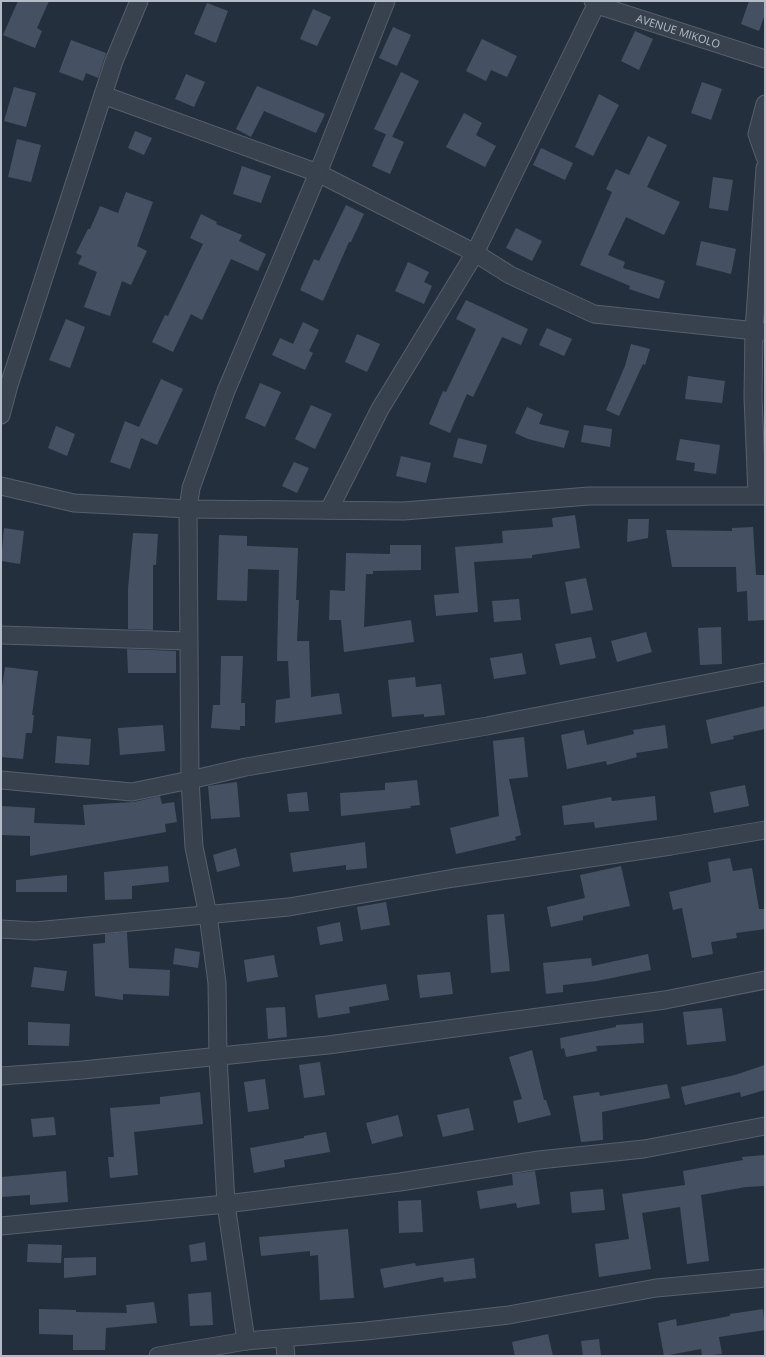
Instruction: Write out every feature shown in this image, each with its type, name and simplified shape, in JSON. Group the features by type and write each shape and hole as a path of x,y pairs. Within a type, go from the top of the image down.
{"street":[{"path":"1,415 9,385 114,61 139,1"},
{"path":"246,1341 226,1204 218,1057 217,983 208,914 194,847 190,780 188,641 188,509 190,488 226,391 318,173 386,1"},
{"path":"328,510 380,409 476,253 596,2"},
{"name":"AVENUE MIKOLO","path":"596,2 765,59"},
{"path":"103,95 318,173 476,253 510,275 594,314 759,331"},
{"path":"765,104 757,134 765,157"},
{"path":"1,486 74,503 188,509 404,511 590,496 761,496 754,396 759,331 765,168"},
{"path":"1,635 188,641"},
{"path":"1,780 132,792 246,766 486,726 765,672"},
{"path":"1,929 35,931 208,914 289,908 454,878 671,846 765,830"},
{"path":"1,1076 218,1057 328,1045 665,1000 765,980"},
{"path":"1,1226 226,1204 400,1182 539,1160 644,1149 765,1126"},
{"path":"158,1356 246,1341 510,1315 656,1288 765,1278"},
{"path":"284,1338 286,1356"}],"building":[{"path":"18,1 49,1 37,28 42,31 35,48 3,35"},
{"path":"749,1 765,1 765,14 759,31 741,24"},
{"path":"207,3 228,11 216,43 194,34"},
{"path":"313,9 331,17 317,46 300,39"},
{"path":"393,27 411,35 397,66 379,58"},
{"path":"635,31 653,39 639,70 621,61"},
{"path":"482,39 517,56 507,77 491,70 486,81 466,71"},
{"path":"71,40 106,53 98,78 86,73 83,81 59,72"},
{"path":"401,72 419,81 392,137 374,129"},
{"path":"186,74 205,82 194,107 175,99"},
{"path":"702,82 722,89 711,120 691,113"},
{"path":"257,86 325,114 316,133 264,111 251,137 236,129"},
{"path":"14,87 36,93 26,127 4,121"},
{"path":"599,94 619,105 593,156 575,147"},
{"path":"464,113 482,123 476,135 496,146 485,167 446,147"},
{"path":"135,131 152,138 144,155 128,148"},
{"path":"386,134 404,142 390,174 372,166"},
{"path":"648,136 667,145 647,187 680,202 664,235 626,217 608,255 625,262 623,268 665,281 659,299 629,289 630,286 580,265 612,192 606,189 616,169 629,175"},
{"path":"17,139 41,145 31,182 8,177"},
{"path":"541,148 573,163 565,180 533,165"},
{"path":"242,166 271,176 261,203 233,194"},
{"path":"713,177 733,180 728,211 709,208"},
{"path":"126,192 153,202 137,246 147,251 131,285 122,281 110,316 84,307 97,272 78,264 82,256 76,253 88,229 90,229 100,206 118,213"},
{"path":"346,205 364,214 351,242 349,242 323,301 300,290 314,259 319,261"},
{"path":"201,214 217,222 216,224 242,235 239,241 266,254 258,271 231,259 202,320 191,314 173,352 152,342 165,315 168,316 203,244 190,238"},
{"path":"516,228 542,241 532,261 506,248"},
{"path":"701,241 736,249 731,274 696,265"},
{"path":"408,262 429,272 424,282 432,286 424,304 395,291"},
{"path":"466,300 528,329 521,345 502,337 473,397 467,394 450,433 429,424 443,391 446,392 476,329 456,319"},
{"path":"66,319 85,327 70,368 49,360"},
{"path":"303,322 319,330 309,351 313,353 305,370 272,355 280,338 293,344"},
{"path":"547,328 572,339 564,356 539,345"},
{"path":"357,334 380,344 367,372 345,362"},
{"path":"631,344 650,349 645,365 643,364 619,416 606,410 625,366"},
{"path":"688,376 725,381 722,403 685,399"},
{"path":"161,379 183,389 157,445 141,438 130,469 110,462 125,421 139,427"},
{"path":"260,383 281,392 265,427 245,418"},
{"path":"311,405 332,414 315,449 295,439"},
{"path":"527,407 543,414 539,424 569,431 564,448 528,439 515,433"},
{"path":"584,425 612,429 610,447 581,442"},
{"path":"56,426 75,434 67,456 48,448"},
{"path":"458,438 487,445 482,464 453,457"},
{"path":"680,439 720,445 716,474 694,471 695,463 676,460"},
{"path":"401,456 431,463 426,483 396,476"},
{"path":"294,462 309,468 297,493 282,486"},
{"path":"575,515 580,548 532,555 532,558 474,562 478,612 436,616 434,595 459,593 455,547 503,543 502,531 553,527 552,518"},
{"path":"628,519 649,519 648,538 627,542"},
{"path":"753,527 756,575 765,575 765,620 748,621 747,591 737,592 736,567 672,567 666,530 732,531 732,528"},
{"path":"4,528 24,531 20,564 1,561"},
{"path":"133,533 158,534 156,565 153,565 153,630 128,629 128,589"},
{"path":"219,535 247,536 247,546 298,548 296,600 299,600 297,641 309,641 311,697 339,693 342,714 275,723 276,700 290,698 288,661 277,661 279,570 248,569 247,601 217,600"},
{"path":"390,545 421,545 421,570 373,571 373,574 366,574 364,627 411,620 414,642 344,652 341,620 329,620 330,590 345,591 346,553 390,554"},
{"path":"586,578 593,610 571,614 565,582"},
{"path":"519,599 521,620 494,622 492,601"},
{"path":"721,627 722,664 700,665 698,628"},
{"path":"646,632 652,652 617,662 611,641"},
{"path":"591,637 596,658 560,665 555,644"},
{"path":"127,649 176,651 176,673 128,673"},
{"path":"522,653 526,674 494,679 490,658"},
{"path":"221,656 243,656 241,703 245,703 245,726 240,726 240,730 211,728 213,705 220,705"},
{"path":"5,667 38,671 32,715 34,715 32,733 26,733 23,759 1,757 1,693"},
{"path":"415,677 416,687 441,684 445,715 424,717 424,714 392,717 388,680"},
{"path":"765,706 765,729 733,736 734,739 711,744 706,720"},
{"path":"163,725 165,751 120,755 118,728"},
{"path":"665,725 668,748 636,753 637,757 607,765 606,761 567,769 561,735 584,730 587,745 634,734 633,730"},
{"path":"57,736 91,739 89,765 55,763"},
{"path":"524,737 528,777 509,779 521,835 515,837 516,840 456,854 450,828 499,816 493,741"},
{"path":"417,780 420,805 410,806 411,808 341,816 340,793 385,790 385,783"},
{"path":"237,782 240,817 211,819 208,786"},
{"path":"745,785 749,806 714,813 710,792"},
{"path":"307,792 309,811 289,812 287,794"},
{"path":"160,796 162,804 174,802 177,822 165,824 166,832 30,856 30,836 1,835 1,806 35,808 34,823 85,825 83,805 134,802"},
{"path":"655,796 657,820 595,828 594,822 564,825 562,806 611,797 612,801"},
{"path":"365,842 367,868 346,870 346,865 293,872 290,853"},
{"path":"236,848 240,866 217,872 213,855"},
{"path":"730,858 733,871 752,868 759,909 765,909 765,929 736,933 737,938 711,942 713,954 692,958 682,908 673,910 669,892 711,882 708,862"},
{"path":"168,866 169,882 132,886 132,899 105,900 104,872"},
{"path":"621,866 630,906 583,916 583,920 551,927 547,907 585,898 580,875"},
{"path":"67,875 67,892 16,892 16,880"},
{"path":"386,902 390,925 361,930 357,907"},
{"path":"504,914 510,971 491,973 487,915"},
{"path":"340,922 343,941 320,945 317,927"},
{"path":"127,932 129,968 170,970 169,996 123,994 123,1000 95,996 93,944 105,943 105,934"},
{"path":"175,948 200,952 198,968 173,964"},
{"path":"648,954 651,970 597,981 563,985 563,992 546,994 543,963 591,958 592,966"},
{"path":"274,955 278,977 247,982 244,960"},
{"path":"34,967 67,971 64,991 31,987"},
{"path":"450,972 453,994 420,998 417,975"},
{"path":"386,984 389,1000 349,1007 350,1013 318,1018 315,995"},
{"path":"285,1007 287,1037 268,1039 266,1008"},
{"path":"722,1008 726,1041 687,1045 683,1012"},
{"path":"28,1022 70,1024 69,1046 28,1045"},
{"path":"643,1023 644,1043 596,1046 597,1051 566,1057 564,1048 561,1049 560,1038 616,1027 616,1025"},
{"path":"532,1050 544,1100 546,1100 551,1115 518,1123 513,1101 522,1099 509,1057"},
{"path":"320,1062 325,1095 304,1098 299,1065"},
{"path":"765,1065 765,1090 741,1097 740,1092 685,1105 681,1087 735,1075"},
{"path":"265,1079 269,1109 248,1112 244,1082"},
{"path":"667,1084 670,1098 602,1112 603,1140 581,1142 573,1096 599,1092 600,1096"},
{"path":"200,1092 203,1124 134,1132 138,1175 110,1178 108,1157 114,1157 110,1108 160,1104 160,1097"},
{"path":"469,1108 474,1130 443,1137 437,1115"},
{"path":"398,1115 403,1136 372,1144 366,1123"},
{"path":"54,1117 56,1135 33,1137 31,1119"},
{"path":"326,1132 330,1152 284,1160 285,1167 254,1173 250,1148 304,1138 304,1136"},
{"path":"765,1155 765,1186 746,1187 701,1195 709,1261 687,1264 680,1207 642,1213 651,1269 599,1277 595,1244 629,1239 622,1194 685,1185 683,1171 743,1160 742,1157"},
{"path":"66,1171 68,1202 30,1205 30,1195 1,1197 1,1177"},
{"path":"535,1171 540,1204 517,1208 516,1203 480,1209 477,1191 513,1185 512,1174"},
{"path":"603,1189 605,1210 572,1213 570,1192"},
{"path":"421,1200 423,1232 399,1233 398,1201"},
{"path":"348,1229 354,1298 320,1300 318,1255 310,1256 310,1251 261,1256 259,1237"},
{"path":"205,1242 207,1260 191,1262 189,1245"},
{"path":"28,1244 62,1245 61,1263 27,1262"},
{"path":"96,1257 96,1275 64,1278 64,1258"},
{"path":"474,1258 476,1278 444,1282 443,1277 384,1288 380,1269 415,1263 416,1266"},
{"path":"211,1292 213,1325 190,1326 188,1294"},
{"path":"154,1302 157,1323 106,1328 105,1350 73,1350 73,1335 39,1334 39,1309 76,1310 76,1312 127,1313 126,1305"},
{"path":"763,1309 765,1330 719,1337 722,1354 702,1356 701,1349 664,1356 658,1323 676,1319 677,1326 730,1316 730,1314"},
{"path":"548,1334 553,1356 515,1356 512,1342"},
{"path":"599,1339 601,1356 583,1356 581,1341"}]}
